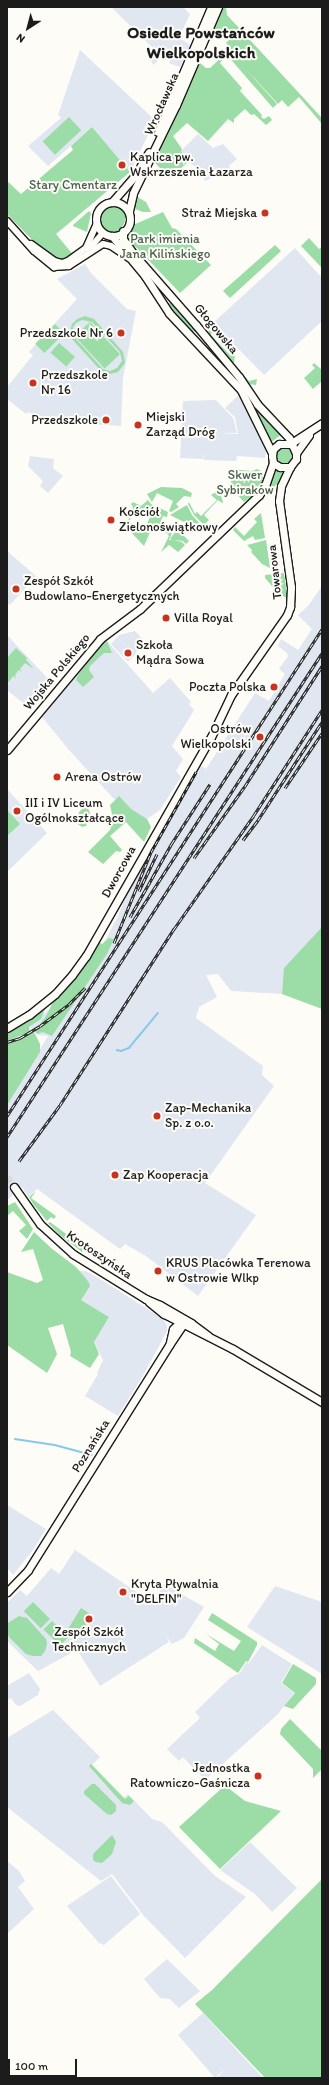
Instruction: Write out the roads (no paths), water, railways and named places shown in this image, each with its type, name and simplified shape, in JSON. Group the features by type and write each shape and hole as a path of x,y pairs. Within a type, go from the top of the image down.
{"main road":[{"name":"Wrocławska","path":"112,202 134,177 151,148 211,7"},
{"name":"Wrocławska","path":"129,211 133,193 176,105 218,7"},
{"path":"112,202 119,203 129,211 129,221 123,231 112,236 103,233 97,223 99,210 112,202"},
{"name":"Głogowska","path":"123,231 124,240 134,254 159,281 229,364 257,404 285,434 290,444"},
{"name":"Głogowska","path":"112,236 129,259 145,276 169,314 241,390 272,453"},
{"path":"320,425 303,441 296,453 296,459 290,467 283,468 273,463 272,453 279,444 290,444 320,425"},
{"path":"290,444 296,453"},
{"name":"Wojska Polskiego","path":"7,750 100,639 132,617 259,495 266,484 273,463"},
{"name":"Towarowa","path":"226,706 242,678 287,615 290,607 291,588 279,501 281,486 290,467"},
{"name":"Dworcowa","path":"7,1028 29,1015 55,994 86,956 212,737 226,706"},
{"name":"Krotoszyńska","path":"14,1187 40,1224 64,1247 90,1266 146,1300 160,1305 183,1323 322,1402"},
{"name":"Poznańska","path":"7,1586 33,1560 49,1538 169,1345 173,1329 183,1323"},
{"name":"Poznańska","path":"7,1592 28,1570 33,1560"}],"street":[{"path":"7,221 46,263 69,266 84,255 105,244 129,259"},
{"path":"57,265 68,261 82,251 89,242 97,223"},
{"path":"84,255 103,233"}],"waterway":[{"path":"117,1050 121,1051 129,1048 158,1013"},
{"path":"15,1439 55,1445 92,1455"}],"tunnel":[{"path":"7,1176 14,1187"}],"railway":[{"path":"7,1116 322,629"},
{"path":"7,1137 322,653"},
{"path":"194,858 245,786 322,666"},
{"path":"19,1161 60,1105 174,929 254,815 322,710"},
{"path":"243,840 258,820 322,722"},
{"path":"285,788 322,733"},
{"path":"114,943 151,852 196,772"},
{"path":"130,917 172,843 210,784"},
{"path":"139,891 157,854"},
{"path":"7,1042 20,1038 40,1026 69,1004 85,988"}],"place":[{"name":"Kaplica pw. Wskrzeszenia Łazarza","path":"122,165"},
{"name":"Straż Miejska","path":"265,213"},
{"name":"Przedszkole Nr 6","path":"121,333"},
{"name":"Przedszkole Nr 16","path":"33,383"},
{"name":"Przedszkole","path":"106,420"},
{"name":"Miejski Zarząd Dróg","path":"138,425"},
{"name":"Kościół Zielonoświątkowy","path":"111,520"},
{"name":"Zespół Szkół Budowlano-Energetycznych","path":"16,589"},
{"name":"Villa Royal","path":"166,618"},
{"name":"Szkoła Mądra Sowa","path":"128,653"},
{"name":"Poczta Polska","path":"274,687"},
{"name":"Ostrów Wielkopolski","path":"260,737"},
{"name":"Arena Ostrów","path":"57,777"},
{"name":"III i IV Liceum Ogólnokształcące","path":"17,811"},
{"name":"Zap-Mechanika Sp. z o.o.","path":"157,1116"},
{"name":"Zap Kooperacja","path":"115,1175"},
{"name":"KRUS Placówka Terenowa w Ostrowie Wlkp","path":"158,1271"},
{"name":"Kryta Pływalnia \"DELFIN\"","path":"123,1592"},
{"name":"Zespół Szkół Technicznych","path":"89,1619"},
{"name":"Jednostka Ratowniczo-Gaśnicza","path":"258,1776"}],"district":[{"name":"Osiedle Powstańców Wielkopolskich","path":"201,43"}],"park label":[{"name":"Stary Cmentarz","path":"73,185"},
{"name":"Park imienia Jana Kilińskiego","path":"165,248"},
{"name":"Skwer Sybiraków","path":"245,484"}]}
